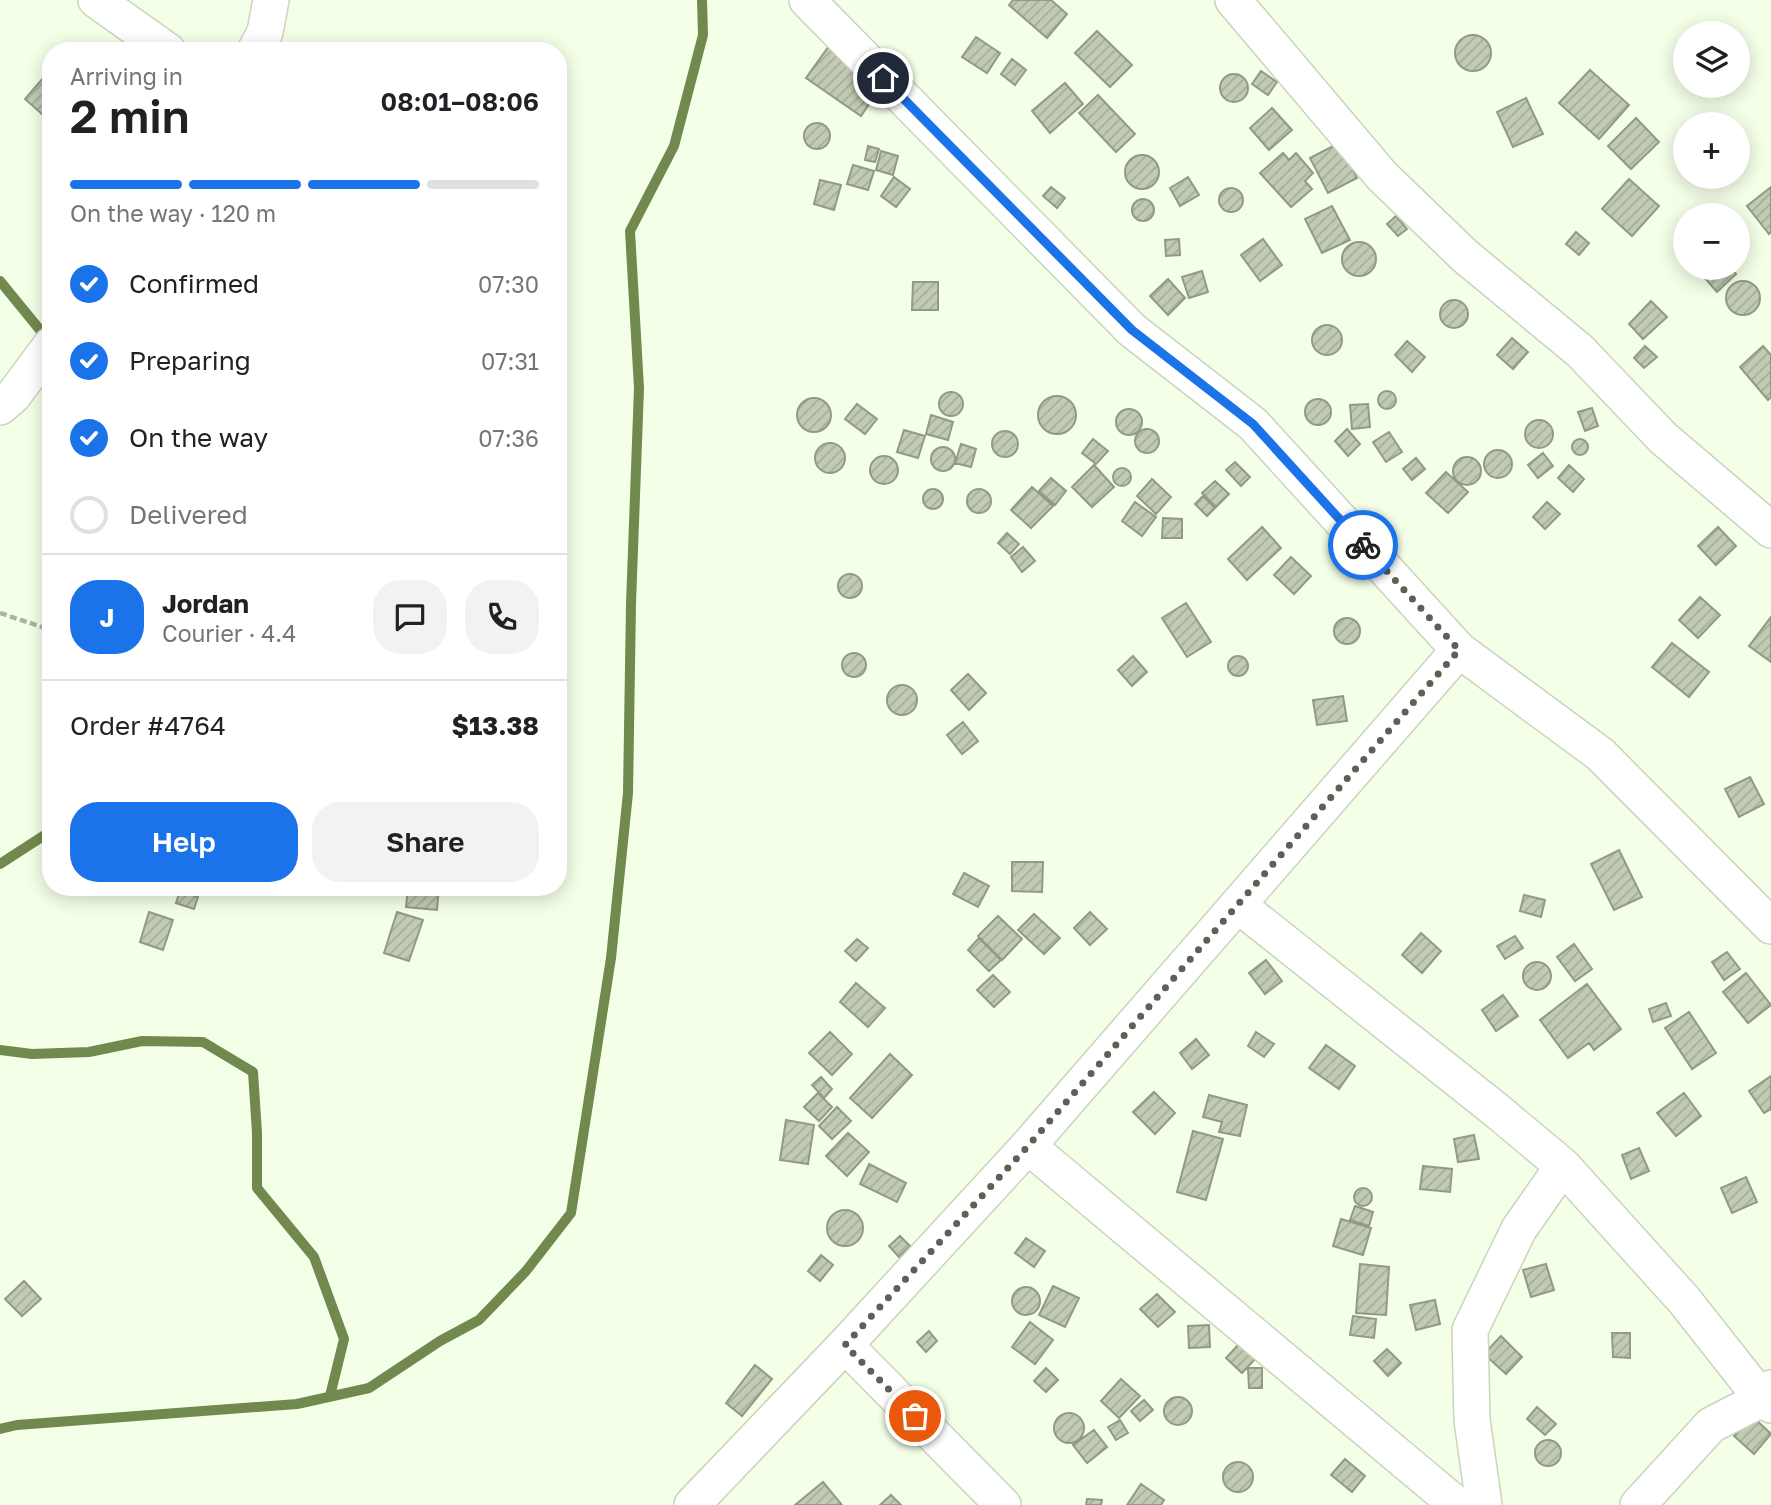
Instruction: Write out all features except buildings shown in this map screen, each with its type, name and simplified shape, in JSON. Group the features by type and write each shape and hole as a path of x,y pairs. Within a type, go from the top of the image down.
{"street":[{"path":"96,0 155,42"},
{"path":"260,42 265,32 271,0"},
{"path":"807,0 1132,330 1253,424 1459,650 1600,754 1771,926"},
{"path":"1233,0 1382,176 1465,256 1580,351 1663,438 1771,530"},
{"path":"0,407 13,396 42,357"},
{"path":"692,1505 845,1345 1028,1146 1459,650"},
{"path":"1238,905 1496,1110 1563,1167 1768,1397 1711,1425 1638,1505"},
{"path":"1028,1146 1457,1505"},
{"path":"1484,1505 1472,1420 1470,1330 1519,1229 1563,1167"},
{"path":"845,1345 1003,1505"}],"path":[{"path":"0,613 42,627"}],"waterway":[{"path":"0,1429 17,1425 297,1404 369,1388 440,1341 479,1320 526,1271 571,1213 611,958 628,793 631,604 639,388 630,231 674,146 703,35 702,0"},
{"path":"0,281 42,332"},
{"path":"0,864 42,837"},
{"path":"0,1050 32,1054 89,1052 142,1041 203,1042 253,1072 257,1188 314,1257 344,1339 330,1396"}],"way so far":[{"path":"915,1416 845,1345 1028,1146 1459,650 1363,545"}],"route":[{"path":"883,78 1132,330 1253,424 1363,545"}]}
